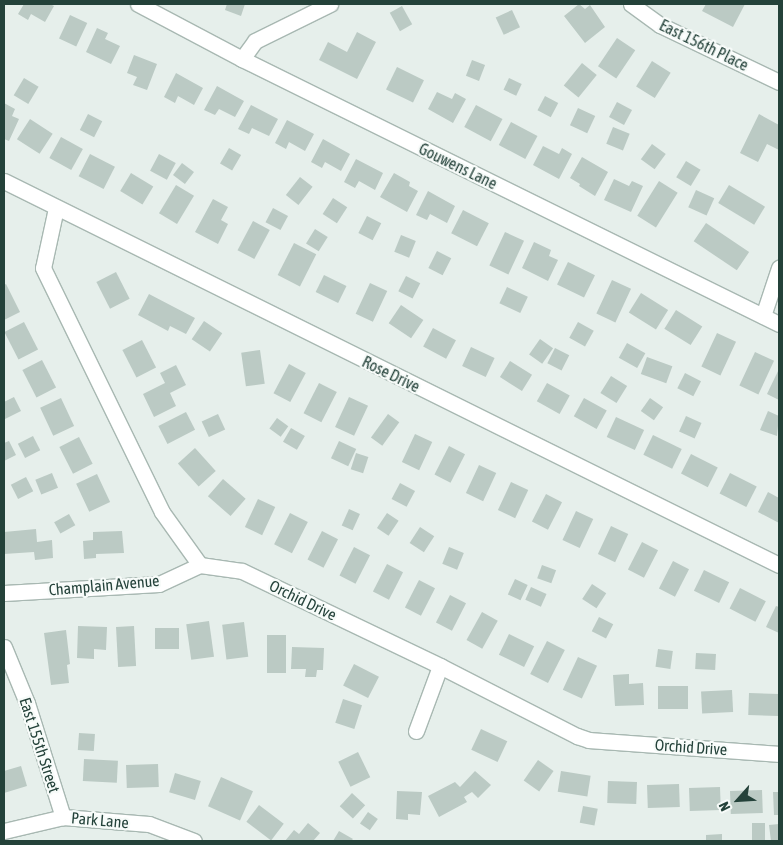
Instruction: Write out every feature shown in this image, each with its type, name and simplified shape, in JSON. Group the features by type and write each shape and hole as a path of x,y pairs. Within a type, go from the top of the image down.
{"street":[{"name":"Gouwens Lane","path":"138,4 242,59 779,324"},
{"path":"242,59 255,42 330,4"},
{"name":"East 156th Place","path":"631,4 660,26 779,82"},
{"name":"Rose Drive","path":"4,181 779,565"},
{"path":"56,208 43,268 162,512 200,565"},
{"path":"763,316 779,268"},
{"name":"Champlain Avenue","path":"4,593 158,584 200,565"},
{"name":"Orchid Drive","path":"200,565 242,570 440,666 577,736 589,740 779,754"},
{"name":"East 155th Street","path":"4,647 27,703 63,817"},
{"path":"416,731 440,666"},
{"name":"Park Lane","path":"4,831 63,817 149,824 194,841"}],"building":[{"path":"24,4 50,4 54,6 45,22 31,14 28,20 18,14"},
{"path":"227,4 245,4 241,16 225,10"},
{"path":"579,4 585,9 590,5 605,27 585,43 564,16"},
{"path":"706,4 745,4 733,27 702,11"},
{"path":"402,6 412,24 400,31 390,13"},
{"path":"512,10 520,27 504,35 496,18"},
{"path":"70,15 87,23 76,47 59,39"},
{"path":"97,28 108,33 105,39 120,46 111,64 86,52"},
{"path":"357,32 376,42 357,79 319,60 328,42 347,52"},
{"path":"617,38 635,50 616,78 598,66"},
{"path":"134,55 157,64 147,90 133,85 137,77 127,73"},
{"path":"472,60 485,65 479,81 466,76"},
{"path":"652,61 671,73 655,98 636,86"},
{"path":"582,63 597,75 579,97 564,86"},
{"path":"397,67 424,80 413,103 386,89"},
{"path":"176,73 203,88 194,105 178,96 175,103 164,97"},
{"path":"24,78 39,87 28,104 14,95"},
{"path":"509,78 522,84 516,96 504,90"},
{"path":"217,86 244,101 235,117 219,109 215,115 204,110"},
{"path":"437,92 452,99 455,93 466,99 453,123 428,109"},
{"path":"545,96 558,103 551,117 537,110"},
{"path":"617,102 632,110 624,125 609,117"},
{"path":"4,103 15,109 12,116 19,119 9,141 4,139"},
{"path":"251,105 278,119 269,136 252,128 249,134 238,129"},
{"path":"476,105 502,119 491,141 464,127"},
{"path":"578,108 595,116 587,133 570,125"},
{"path":"88,114 102,121 94,137 80,130"},
{"path":"759,114 779,125 779,150 767,144 758,162 740,153"},
{"path":"30,119 53,134 40,154 17,139"},
{"path":"287,120 314,134 305,151 289,142 286,149 275,143"},
{"path":"511,122 537,136 525,159 499,145"},
{"path":"613,127 630,134 623,150 606,144"},
{"path":"61,137 83,149 71,170 49,158"},
{"path":"323,139 350,154 341,171 325,162 322,168 311,162"},
{"path":"652,144 666,154 655,169 641,159"},
{"path":"543,146 559,154 562,148 572,154 559,179 533,165"},
{"path":"229,148 241,155 232,171 220,164"},
{"path":"90,154 115,167 104,189 79,176"},
{"path":"159,154 176,163 167,180 150,171"},
{"path":"582,157 608,172 595,196 570,178"},
{"path":"356,159 383,173 375,190 359,181 355,188 344,182"},
{"path":"686,161 701,170 691,186 676,177"},
{"path":"182,163 194,172 185,184 173,175"},
{"path":"131,173 153,186 142,204 120,191"},
{"path":"394,173 410,182 409,186 418,191 407,212 380,197"},
{"path":"300,177 313,187 298,205 286,195"},
{"path":"614,179 629,186 632,181 643,186 631,212 604,200"},
{"path":"659,181 678,193 656,227 637,216"},
{"path":"176,185 194,196 177,224 159,213"},
{"path":"729,185 765,207 754,225 718,203"},
{"path":"696,190 714,198 707,215 688,207"},
{"path":"428,191 455,206 447,223 430,214 427,220 416,215"},
{"path":"333,198 347,207 337,223 323,214"},
{"path":"213,199 228,207 221,220 228,224 218,244 195,232"},
{"path":"273,208 288,216 280,230 265,222"},
{"path":"463,210 489,223 477,246 451,233"},
{"path":"367,216 381,223 373,240 358,233"},
{"path":"253,221 270,230 254,259 238,250"},
{"path":"706,223 749,252 737,270 694,241"},
{"path":"315,229 328,237 319,251 306,243"},
{"path":"505,232 524,241 508,274 489,266"},
{"path":"401,235 416,241 409,258 394,252"},
{"path":"534,242 551,250 549,256 558,260 548,281 522,268"},
{"path":"294,243 316,254 300,286 278,275"},
{"path":"437,251 451,258 443,275 428,268"},
{"path":"568,262 595,275 584,298 557,284"},
{"path":"116,272 130,299 110,309 96,282"},
{"path":"324,275 346,286 338,303 316,292"},
{"path":"406,276 420,283 413,298 398,291"},
{"path":"612,280 631,289 615,322 596,314"},
{"path":"370,283 387,291 373,322 356,314"},
{"path":"6,284 20,312 4,320 4,285"},
{"path":"507,287 528,297 520,313 499,303"},
{"path":"641,293 668,310 656,329 629,313"},
{"path":"149,294 195,318 186,334 170,326 168,331 138,315"},
{"path":"401,305 423,320 411,338 389,323"},
{"path":"676,310 702,326 691,345 664,329"},
{"path":"204,321 222,333 210,352 192,339"},
{"path":"24,322 38,350 18,360 4,332"},
{"path":"578,322 594,331 585,346 569,338"},
{"path":"433,328 456,340 446,359 423,347"},
{"path":"717,333 736,342 720,375 701,367"},
{"path":"540,339 553,348 542,364 529,355"},
{"path":"142,340 156,368 136,378 122,350"},
{"path":"627,343 645,353 637,368 619,358"},
{"path":"471,347 495,358 486,377 462,366"},
{"path":"555,348 569,355 562,370 547,363"},
{"path":"260,350 265,384 246,386 241,353"},
{"path":"755,352 774,361 758,394 739,386"},
{"path":"647,357 672,366 666,383 641,374"},
{"path":"42,360 56,388 36,398 22,370"},
{"path":"510,361 532,375 522,391 500,377"},
{"path":"289,364 306,373 290,402 274,393"},
{"path":"176,365 186,385 170,393 176,406 154,417 143,394 165,383 160,373"},
{"path":"779,369 779,400 767,394"},
{"path":"685,373 701,381 693,396 677,388"},
{"path":"611,376 627,386 617,403 600,393"},
{"path":"319,383 337,392 321,422 304,413"},
{"path":"547,383 570,396 560,414 537,401"},
{"path":"14,397 21,411 5,419 4,402"},
{"path":"349,397 368,406 354,436 335,427"},
{"path":"61,398 74,426 53,436 40,408"},
{"path":"584,398 607,411 597,429 574,416"},
{"path":"650,398 663,407 654,420 641,411"},
{"path":"768,411 779,416 777,436 760,430"},
{"path":"186,412 195,430 167,444 158,426"},
{"path":"218,414 225,429 209,437 202,422"},
{"path":"388,414 399,422 382,446 371,437"},
{"path":"686,416 702,423 695,438 679,432"},
{"path":"616,417 644,430 635,450 607,437"},
{"path":"277,418 288,426 281,437 269,429"},
{"path":"291,428 305,436 297,450 283,442"},
{"path":"415,434 432,442 419,470 402,462"},
{"path":"653,435 682,449 672,469 643,455"},
{"path":"33,436 40,450 25,458 18,444"},
{"path":"79,437 93,464 73,474 59,447"},
{"path":"9,441 16,455 4,461 4,443"},
{"path":"339,441 356,449 348,466 331,458"},
{"path":"449,446 465,454 451,483 434,475"},
{"path":"195,448 216,471 199,486 178,463"},
{"path":"356,453 368,457 363,473 351,469"},
{"path":"691,454 718,468 708,487 681,474"},
{"path":"479,465 496,473 483,501 466,493"},
{"path":"52,473 58,488 41,495 35,480"},
{"path":"730,473 757,487 746,507 720,493"},
{"path":"97,474 110,502 89,512 76,484"},
{"path":"26,477 33,491 18,499 11,485"},
{"path":"223,479 246,499 231,516 208,496"},
{"path":"511,482 528,490 515,518 498,510"},
{"path":"400,483 415,491 407,507 392,499"},
{"path":"768,492 779,498 779,523 758,512"},
{"path":"546,494 562,502 548,530 532,522"},
{"path":"258,499 275,507 262,535 245,527"},
{"path":"349,509 360,514 353,530 342,525"},
{"path":"576,511 593,519 580,548 562,540"},
{"path":"290,513 308,522 292,553 274,544"},
{"path":"387,513 399,521 389,536 377,528"},
{"path":"69,514 75,525 60,534 54,522"},
{"path":"611,526 628,534 615,562 598,554"},
{"path":"420,527 434,536 424,552 410,543"},
{"path":"36,529 37,542 52,540 53,558 35,560 34,552 4,554 4,532"},
{"path":"122,531 124,553 96,554 96,558 84,559 83,541 93,540 93,532"},
{"path":"322,531 338,539 324,568 307,560"},
{"path":"642,542 658,550 644,578 628,570"},
{"path":"354,547 370,555 356,584 339,576"},
{"path":"449,547 464,553 457,570 442,564"},
{"path":"673,561 689,569 675,597 659,589"},
{"path":"387,564 403,572 389,600 373,592"},
{"path":"542,565 556,570 551,583 537,578"},
{"path":"704,570 729,582 719,603 694,591"},
{"path":"515,579 528,585 521,600 508,594"},
{"path":"419,580 435,588 421,616 405,608"},
{"path":"592,584 606,593 596,608 582,599"},
{"path":"531,587 547,594 541,607 525,600"},
{"path":"740,588 766,601 755,622 730,608"},
{"path":"450,595 466,603 452,631 436,623"},
{"path":"776,606 779,607 779,633 766,627"},
{"path":"482,612 498,621 482,649 466,640"},
{"path":"599,617 613,624 606,639 592,631"},
{"path":"209,621 214,657 191,660 186,624"},
{"path":"244,622 248,657 226,659 222,625"},
{"path":"78,626 107,627 106,650 94,649 94,659 77,658"},
{"path":"134,626 136,666 118,667 116,627"},
{"path":"155,628 179,628 179,649 155,649"},
{"path":"66,630 70,664 67,665 69,683 51,685 44,633"},
{"path":"509,634 534,646 524,667 499,655"},
{"path":"267,635 286,635 286,673 267,673"},
{"path":"547,641 565,650 548,683 530,674"},
{"path":"292,647 324,648 323,670 317,670 316,677 305,677 306,669 291,669"},
{"path":"658,649 673,651 670,669 655,667"},
{"path":"696,653 716,654 715,670 695,669"},
{"path":"578,657 597,666 582,699 563,690"},
{"path":"354,664 379,677 368,698 343,685"},
{"path":"629,674 629,684 643,683 644,705 615,706 613,675"},
{"path":"658,686 688,686 688,709 658,709"},
{"path":"732,690 733,712 702,714 701,692"},
{"path":"749,693 779,694 778,716 748,715"},
{"path":"343,699 362,705 354,729 335,723"},
{"path":"481,729 507,741 498,762 471,750"},
{"path":"79,733 95,734 94,751 78,750"},
{"path":"358,752 370,777 351,787 338,762"},
{"path":"84,759 118,761 117,783 83,781"},
{"path":"538,760 554,771 539,791 524,780"},
{"path":"158,764 159,787 127,788 126,765"},
{"path":"21,766 27,786 4,793 4,771"},
{"path":"475,771 491,785 478,798 472,792 464,797 467,802 439,817 428,796 455,782 460,787"},
{"path":"561,771 591,776 587,796 558,792"},
{"path":"175,773 201,781 195,800 169,792"},
{"path":"221,777 253,791 240,820 208,806"},
{"path":"608,781 637,782 636,804 607,803"},
{"path":"679,784 680,807 648,808 647,785"},
{"path":"720,787 721,810 690,811 689,788"},
{"path":"762,790 763,813 731,814 730,791"},
{"path":"397,791 422,792 420,815 408,814 408,820 396,819"},
{"path":"773,792 779,792 779,815 774,815"},
{"path":"352,793 365,805 353,818 340,806"},
{"path":"259,805 284,824 271,840 246,822"},
{"path":"583,806 598,809 594,826 580,823"},
{"path":"368,812 378,819 370,830 360,823"},
{"path":"308,823 320,833 313,841 285,841 294,830 299,834"},
{"path":"752,823 765,823 765,841 752,841"},
{"path":"779,824 779,841 771,841 769,825"},
{"path":"339,831 353,839 351,841 333,841"},
{"path":"722,834 722,841 706,841 706,835"}]}
